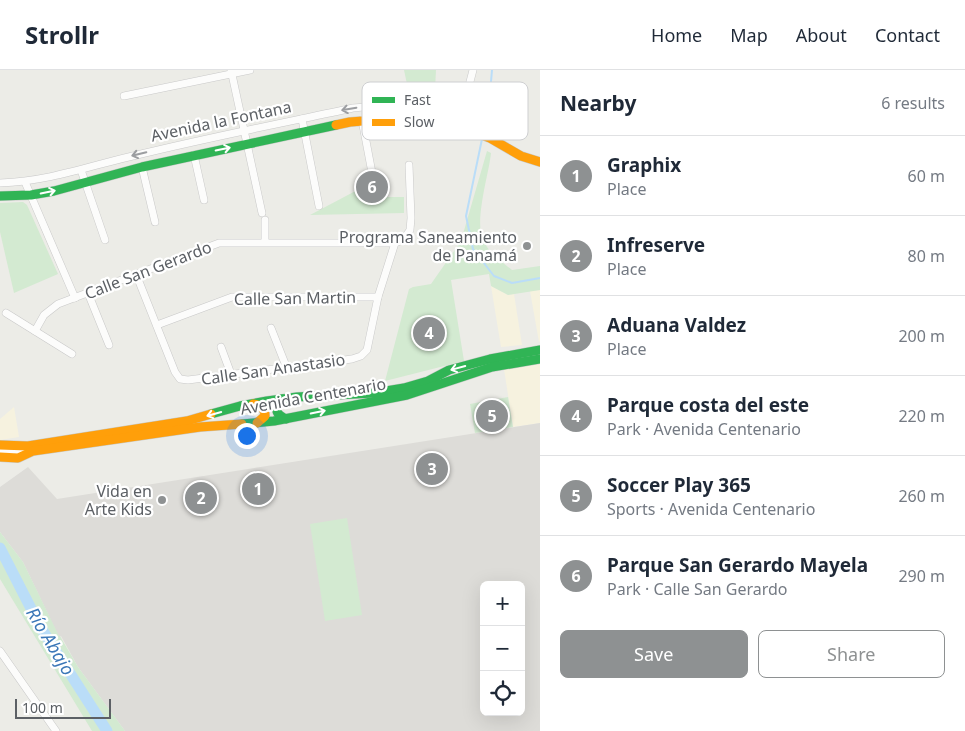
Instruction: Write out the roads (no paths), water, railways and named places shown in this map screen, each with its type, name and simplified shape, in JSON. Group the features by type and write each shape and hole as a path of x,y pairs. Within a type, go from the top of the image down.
{"main road":[{"name":"Avenida la Fontana","path":"0,196 30,195 142,167 362,120"},
{"name":"Avenida la Fontana","path":"493,140 521,156 540,162"},
{"name":"Avenida Centenario","path":"0,445 28,446 188,420 282,399 404,388 449,370 482,361 540,350"},
{"name":"Avenida Centenario","path":"0,457 18,458 33,451 200,427 286,419 407,395 492,366 540,359"},
{"path":"282,399 276,404 276,412 279,416 286,419"},
{"path":"253,404 260,405 265,411 265,416 256,423"}],"street":[{"path":"124,96 231,72 250,70"},
{"path":"231,72 263,216 266,242"},
{"name":"Avenida la Fontana","path":"0,183 25,182 302,118 362,107"},
{"path":"302,118 319,206"},
{"path":"366,140 373,178"},
{"path":"194,156 204,200"},
{"path":"395,243 403,240 410,230 409,165"},
{"path":"142,167 155,222"},
{"path":"81,170 105,240"},
{"path":"25,182 75,298"},
{"name":"Calle San Gerardo","path":"36,331 44,316 58,304 219,243 395,243"},
{"name":"Calle San Anastasio","path":"136,274 175,372 180,380 188,380 361,356 367,350 378,297 395,243"},
{"path":"88,292 109,345"},
{"name":"Calle San Martin","path":"157,325 232,297 378,297"},
{"path":"6,313 72,354"},
{"path":"271,328 286,366"},
{"path":"221,347 231,374"},
{"path":"0,452 33,451"},
{"path":"0,651 56,731"}],"waterway":[{"path":"491,82 492,70"},
{"path":"482,140 466,216 473,249 494,276 512,283 540,278"},
{"name":"Río Abajo","path":"0,548 41,628 107,731"}],"place":[{"name":"Parque San Gerardo Mayela","path":"372,187"},
{"name":"Programa Saneamiento de Panamá","path":"527,246"},
{"name":"Parque costa del este","path":"429,333"},
{"name":"Soccer Play 365","path":"492,416"},
{"name":"Aduana Valdez","path":"432,469"},
{"name":"Graphix","path":"258,489"},
{"name":"Infreserve","path":"201,498"},
{"name":"Vida en Arte Kids","path":"162,500"}]}
